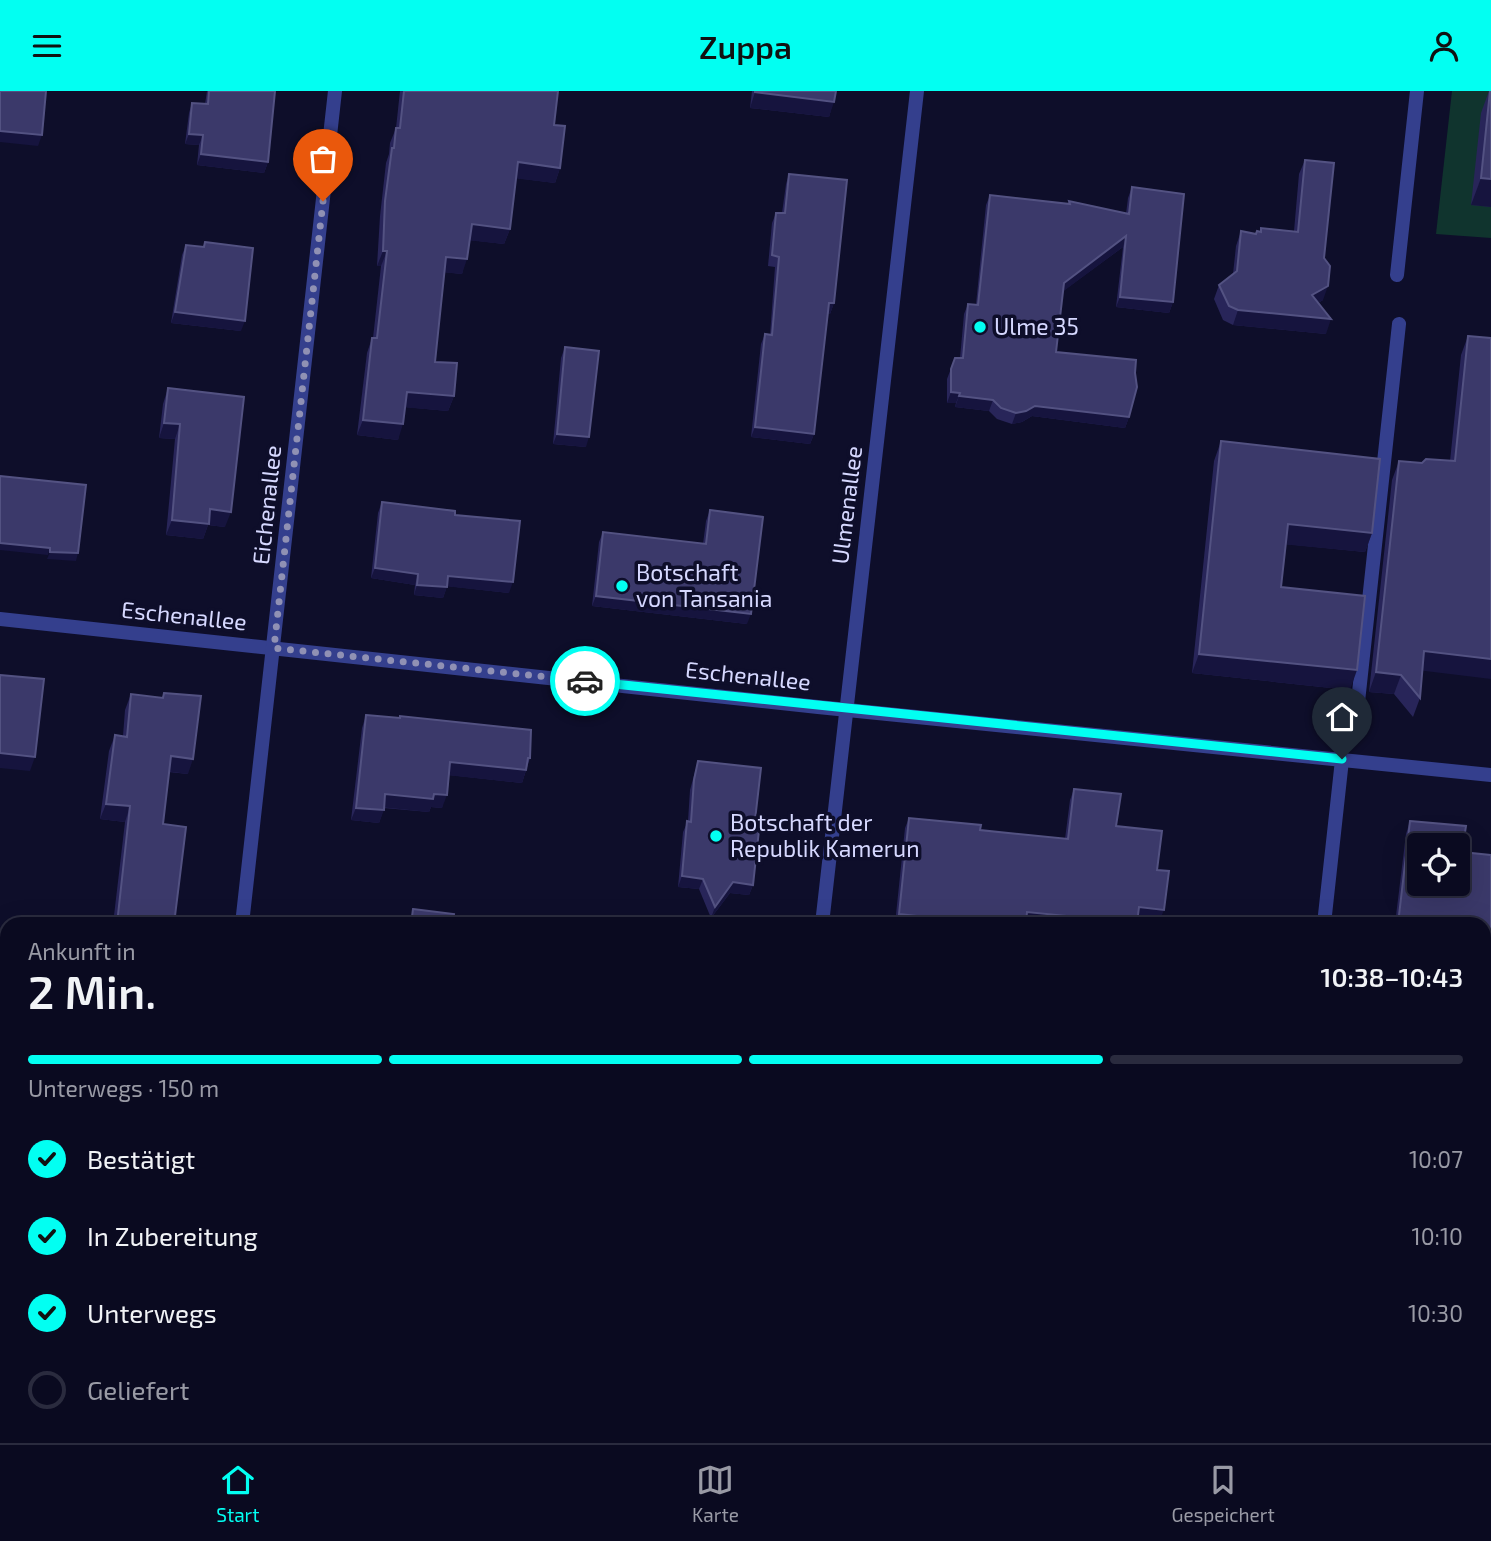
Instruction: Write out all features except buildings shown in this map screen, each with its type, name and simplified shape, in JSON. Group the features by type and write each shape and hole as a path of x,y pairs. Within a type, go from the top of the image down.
{"street":[{"name":"Eichenallee","path":"243,917 335,91"},
{"name":"Ulmenallee","path":"823,917 917,91"},
{"path":"1397,275 1417,91"},
{"path":"1357,711 1399,324"},
{"name":"Eschenallee","path":"0,619 846,710 1491,775"},
{"path":"1325,917 1342,759"}],"green space":[{"path":"1452,91 1491,91 1491,238 1436,234"}],"way so far":[{"path":"323,201 274,648 585,681"}],"place":[{"name":"Ulme 35","path":"980,327"},
{"name":"Botschaft von Tansania","path":"622,586"},
{"name":"Botschaft der Republik Kamerun","path":"716,836"}],"route":[{"path":"585,681 1342,759"}]}
